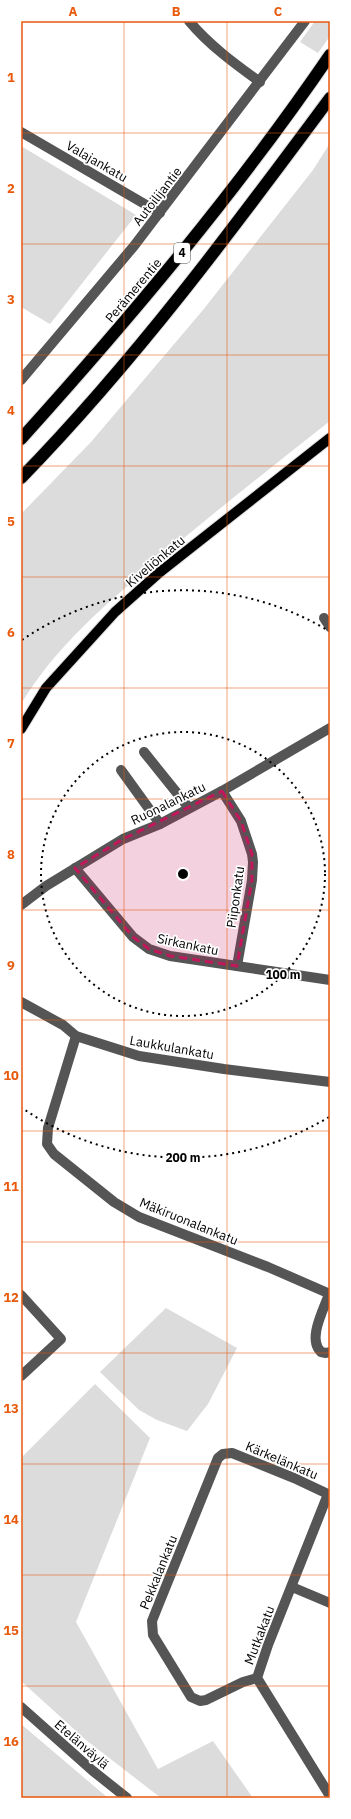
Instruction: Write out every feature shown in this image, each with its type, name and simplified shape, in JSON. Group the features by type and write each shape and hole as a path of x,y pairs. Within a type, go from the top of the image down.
{"highway":[{"name":"Perämerentie","path":"21,439 147,297 253,163 330,55"},
{"name":"4","path":"21,478 83,411 211,257 330,98"}],"main road":[{"name":"Kiveliönkatu","path":"21,729 46,688 115,612 160,572 330,438"}],"street":[{"path":"189,21 229,60 260,82"},
{"name":"Autoilijantie","path":"21,380 160,213 305,21"},
{"name":"Valajankatu","path":"21,132 160,213"},
{"name":"Ruonalankatu","path":"21,905 46,886 124,839 160,824 222,791 330,728"},
{"path":"144,752 189,808"},
{"path":"121,770 160,824"},
{"name":"Piiponkatu","path":"222,791 241,821 252,854 253,862 252,880 237,966"},
{"name":"Sirkankatu","path":"75,868 133,937 149,949 170,956 330,980"},
{"name":"Laukkulankatu","path":"21,1002 63,1025 76,1036 143,1057 330,1082"},
{"name":"Mäkiruonalankatu","path":"76,1036 48,1128 47,1144 54,1154 114,1202 139,1217 268,1267 330,1294"},
{"path":"330,1294 316,1332 315,1341 321,1352 330,1352"},
{"path":"21,1295 61,1338 21,1376"},
{"name":"Kärkelänkatu","path":"223,1454 232,1454 294,1478 329,1495"},
{"name":"Pekkalankatu","path":"223,1454 218,1458 152,1621 152,1630 155,1639 188,1694 194,1699 203,1701 211,1699 243,1682 257,1678"},
{"name":"Mutkakatu","path":"329,1495 268,1645 257,1678 330,1796"},
{"path":"292,1587 330,1602"},
{"name":"Etelänväylä","path":"21,1707 92,1771 127,1798"}],"highlighted area":[{"path":"222,791 241,821 252,854 252,880 237,966 170,956 149,949 133,937 75,868 123,839"}],"shaded area":[{"path":"315,21 330,21 330,36 318,53 300,42"},
{"path":"330,143 330,421 200,524 102,609 66,644 35,683 21,704 21,514 91,442 203,310 313,170"},
{"path":"21,146 136,215 50,324 21,307"},
{"path":"166,1308 237,1348 208,1404 187,1431 157,1420 139,1410 100,1372"},
{"path":"95,1384 150,1438 76,1622 158,1769 213,1741 253,1798 161,1798 86,1740 21,1681 21,1458"},
{"path":"21,1724 108,1798 21,1798"}]}
